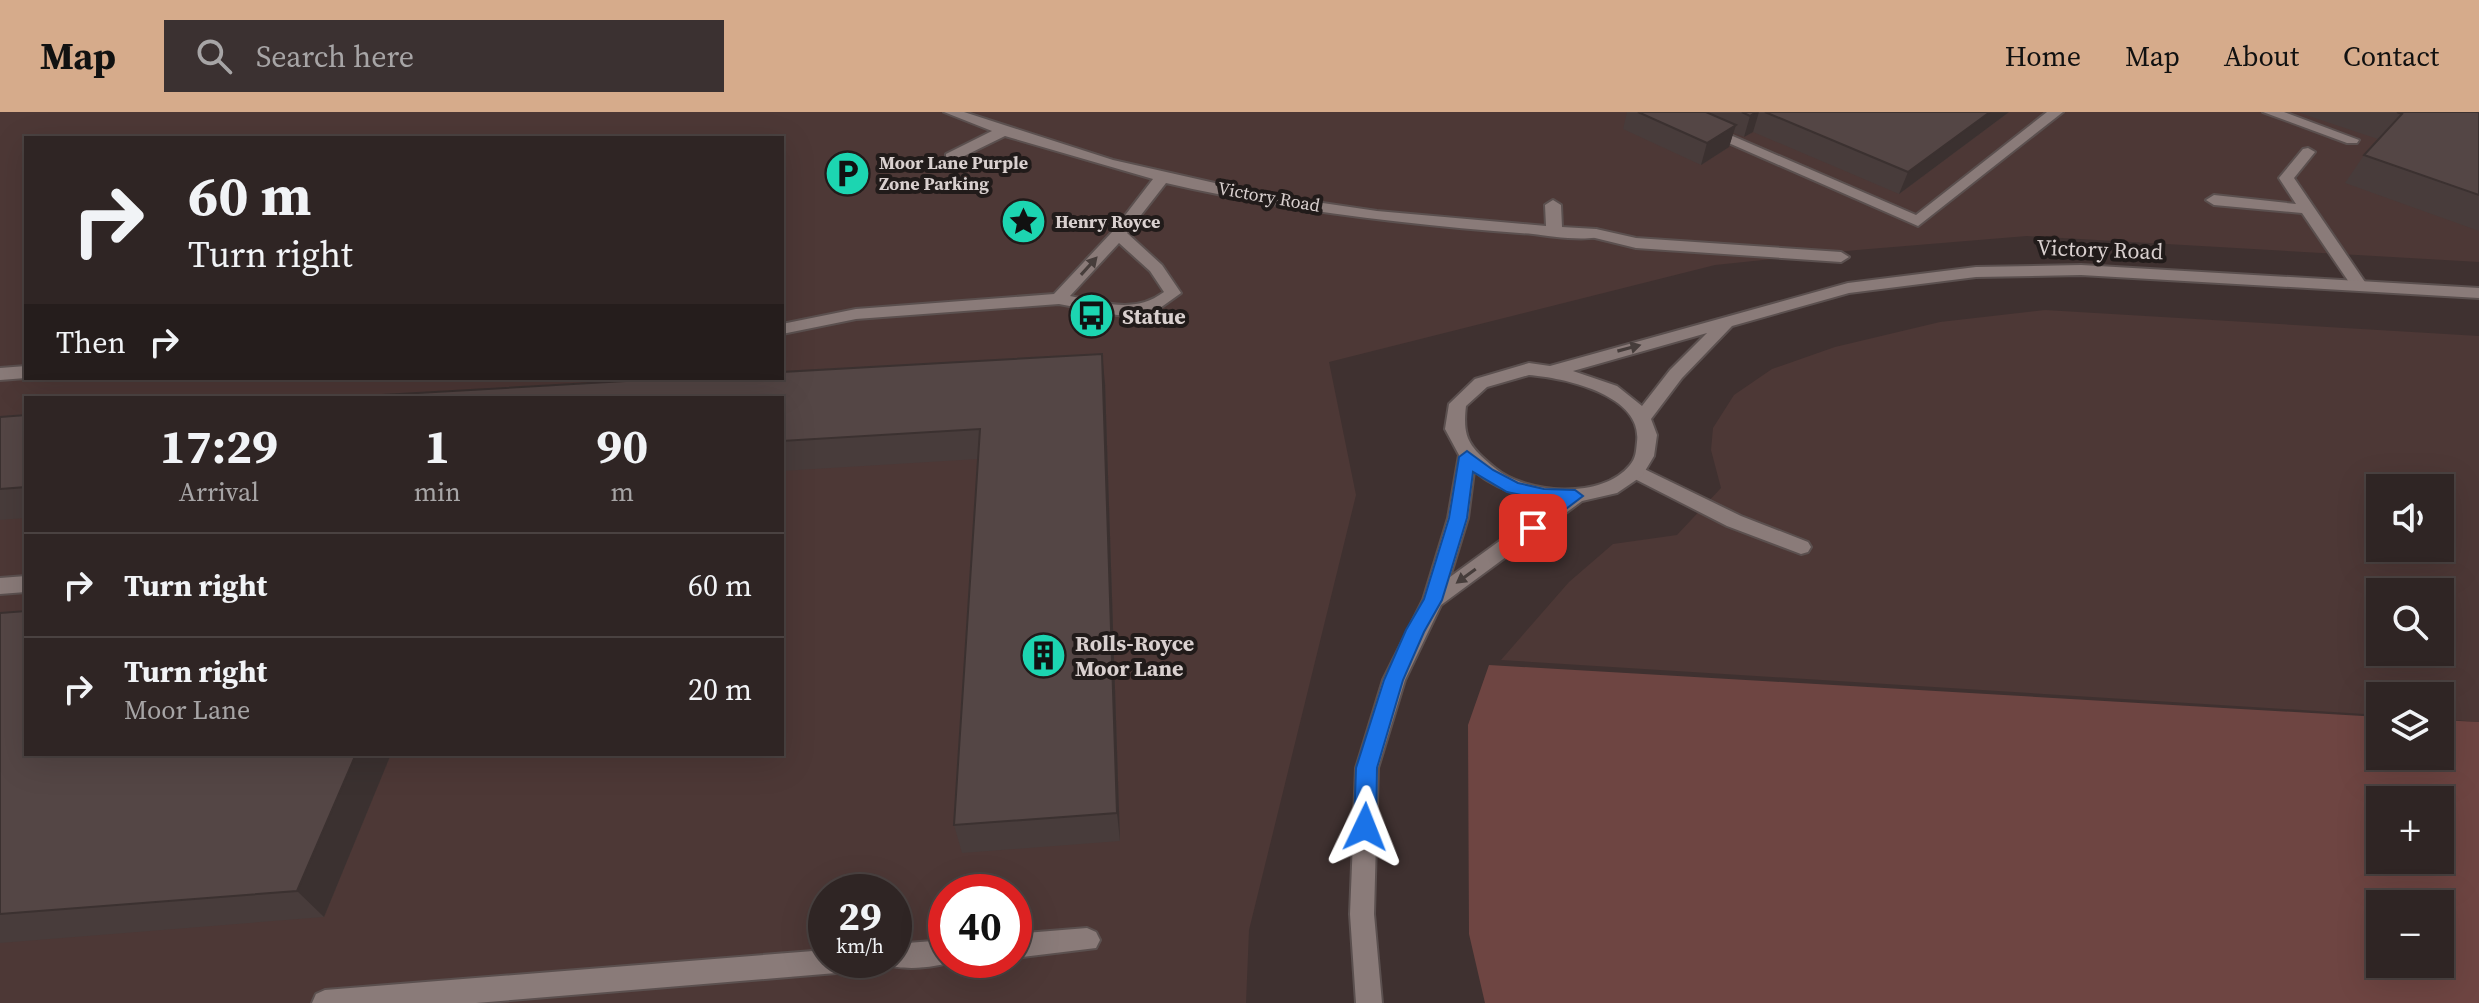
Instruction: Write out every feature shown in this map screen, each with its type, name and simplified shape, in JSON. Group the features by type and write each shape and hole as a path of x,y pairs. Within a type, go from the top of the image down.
{"street":[{"name":"Victory Road","path":"951,112 1162,178 1393,218 1596,234 1636,243 1841,257"},
{"path":"1665,112 1918,221 2056,112"},
{"path":"2270,112 2352,140"},
{"path":"951,157 1004,131"},
{"path":"2308,152 2286,178 2359,285"},
{"path":"1059,299 1118,234 1162,178"},
{"path":"2214,200 2305,209"},
{"path":"1553,205 1554,232"},
{"path":"784,329 856,314 1059,299 1117,310 1153,308 1173,293 1156,268 1118,234"},
{"name":"Victory Road","path":"1555,370 1848,288 1976,272 2081,270 2479,293"},
{"name":"Victory Road","path":"1641,420 1676,374 1725,324"},
{"path":"1555,370 1582,376 1607,387 1627,402 1641,420 1647,447 1636,471 1610,488 1575,496 1544,495 1513,487 1487,474 1467,457 1456,440 1453,422 1457,405 1468,391 1484,380 1506,373 1555,370"},
{"path":"0,374 24,372"},
{"path":"1369,1003 1362,914 1367,768 1394,680 1415,630 1433,600 1458,518 1467,457"},
{"path":"1636,471 1734,521 1801,547"},
{"path":"1433,600 1575,496"},
{"path":"0,586 24,584"},
{"path":"1032,945 1087,940"},
{"path":"325,1003 402,1000 808,964"}],"shaded area":[{"path":"0,112 2479,112 2479,262 2027,236 1857,250 1715,265 1329,362 1356,495 1249,930 1246,1003 0,1003"},
{"path":"2045,310 2479,336 2479,722 2454,720 2454,682 2366,682 2366,714 1501,660 1569,582 1613,544 1677,535 1721,488 1711,450 1713,428 1734,395 1772,369 1835,347 1940,322"},
{"path":"1489,665 2366,716 2366,770 2454,770 2454,721 2479,722 2479,1003 1485,1003 1469,934 1468,725"}],"building":[{"path":"1638,112 1706,112 1736,125 1707,143"},
{"path":"1765,112 1990,112 1908,172"},
{"path":"2397,112 2479,112 2479,195 2364,155 2402,114"},
{"name":"Rolls-Royce Moor Lane","path":"1102,354 1117,813 954,825 980,429 784,441 784,396 364,396 643,380 784,380 784,372"},
{"path":"24,415 24,487 0,489 0,417"},
{"path":"24,611 24,756 355,756 297,891 0,914 0,613"}],"place":[{"name":"Moor Lane Purple Zone Parking","path":"848,173"},
{"name":"Henry Royce","path":"1024,222"},
{"name":"Statue","path":"1091,316"},
{"name":"Rolls-Royce Moor Lane","path":"1044,656"}],"route":[{"path":"1365,827 1367,768 1394,680 1415,630 1433,600 1458,518 1467,457 1487,474 1513,487 1544,495 1575,496 1533,528"}]}
